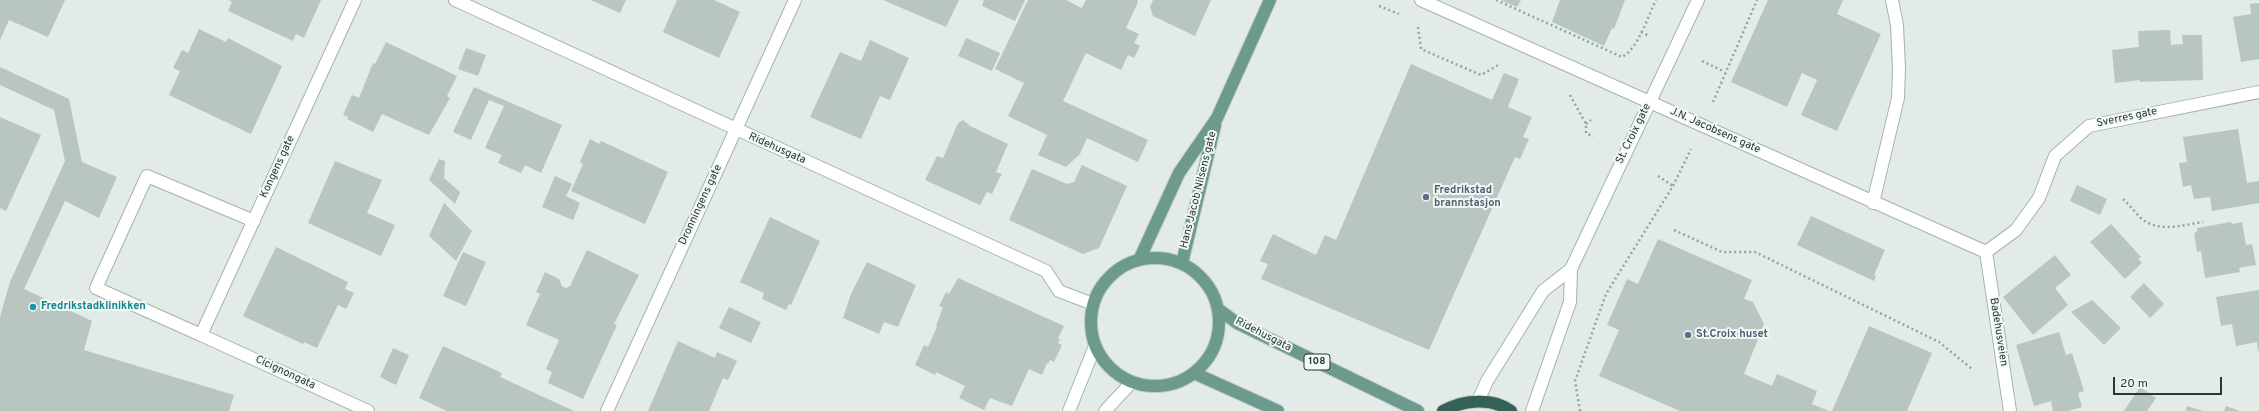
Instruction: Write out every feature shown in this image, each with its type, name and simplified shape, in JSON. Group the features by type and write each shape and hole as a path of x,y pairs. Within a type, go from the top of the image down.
{"highway":[{"path":"1442,411 1453,405 1478,401 1505,407 1511,411"}],"main road":[{"name":"Hans Jacob Nilsens gate","path":"1140,258 1179,174 1217,118 1270,0"},
{"name":"Hans Jacob Nilsens gate","path":"1182,263 1217,118"},
{"name":"108","path":"1161,257 1182,263 1206,281 1218,309 1220,327 1216,344 1207,360 1194,373 1175,383 1153,386 1132,382 1110,368 1095,346 1091,325 1093,304 1100,288 1110,275 1124,265 1140,258 1161,257"},
{"name":"Ridehusgata","path":"1218,309 1238,324 1418,411"},
{"path":"1194,373 1278,411"}],"street":[{"name":"Kongens gate","path":"201,335 355,0"},
{"name":"Ridehusgata","path":"456,0 736,130 1046,271 1059,291 1093,304"},
{"name":"Dronningens gate","path":"607,411 795,0"},
{"name":"J.N. Jacobsens gate","path":"1421,0 1703,125 1873,203 1986,252"},
{"name":"St. Croix gate","path":"1532,411 1570,302 1571,268 1698,0"},
{"path":"1873,203 1898,98 1897,25 1892,0"},
{"name":"Sverres gate","path":"1986,252 2016,230 2039,198 2055,156 2089,126 2259,92"},
{"name":"Cicignongata","path":"254,221 147,176 96,288 368,411"},
{"name":"Badehusveien","path":"1986,252 2010,411"},
{"name":"St. Croix gate","path":"1478,401 1487,381 1543,291 1571,268"},
{"path":"1069,411 1095,346"},
{"path":"1105,411 1132,382"}],"path":[{"path":"1496,0 1622,57 1629,54 1634,47 1656,0"},
{"path":"1580,411 1575,382 1606,294 1673,186 1703,125 1757,0"},
{"path":"1379,6 1405,17"},
{"path":"1418,22 1421,49 1481,75 1503,62"},
{"path":"1641,32 1649,36"},
{"path":"1702,61 1725,72"},
{"path":"1563,92 1570,95 1586,124 1586,133 1593,137"},
{"path":"1586,124 1591,120"},
{"path":"1658,176 1673,186"},
{"path":"2123,198 2142,219 2153,226 2164,228 2202,222"},
{"path":"1674,230 1722,252 1755,252 1939,342 1972,369"}],"building":[{"path":"0,0 65,0 48,37 9,20 0,40"},
{"path":"229,0 321,0 304,38 296,34 293,41 228,11 232,2"},
{"path":"591,0 626,0 620,13"},
{"path":"677,0 714,0 740,12 719,58 663,32"},
{"path":"883,0 959,0 946,27"},
{"path":"984,0 1025,0 1015,21 982,6"},
{"path":"1028,0 1066,0 1082,8 1086,0 1137,0 1138,2 1126,28 1139,34 1134,43 1140,46 1134,58 1128,55 1121,70 1086,53 1063,101 1148,140 1138,162 1087,138 1080,154 1066,167 1038,155 1047,135 1008,116 1024,83 995,69"},
{"path":"1153,0 1211,0 1195,36 1153,16 1150,7"},
{"path":"1501,0 1521,0 1517,7"},
{"path":"1560,0 1625,0 1614,29 1612,28 1604,46 1552,22"},
{"path":"1768,0 1843,0 1837,14 1881,34 1837,131 1801,115 1817,80 1802,73 1787,107 1731,82"},
{"path":"2259,3 2259,59 2241,62 2233,17 2251,14 2250,4"},
{"path":"199,29 226,42 228,38 282,66 251,134 169,95 180,71 173,68 182,50 188,53"},
{"path":"2170,30 2171,45 2183,44 2182,35 2202,35 2203,80 2139,82 2140,80 2115,83 2112,50 2139,47 2138,31"},
{"path":"966,38 1000,53 992,71 958,56"},
{"path":"870,40 909,58 890,100 880,96 861,139 810,117 840,52 861,61"},
{"path":"386,42 457,76 447,96 450,98 429,135 382,114 373,132 347,119 348,117 343,115 352,95 359,98 373,63 375,64"},
{"path":"466,48 486,55 478,76 458,69"},
{"name":"Fredrikstad brannstasjon","path":"1411,64 1492,100 1504,73 1519,79 1508,107 1532,117 1523,137 1529,139 1520,159 1515,157 1429,350 1261,279 1268,264 1260,261 1273,234 1316,255 1325,235 1336,240"},
{"name":"Fredrikstadklinikken","path":"0,67 69,99 82,162 117,177 99,218 65,201 24,289 92,321 84,350 234,395 229,411 0,411 0,317 10,282 65,161 54,110 0,85"},
{"path":"474,87 562,125 541,173 525,165 521,173 498,163 502,155 485,148 504,106 489,100 471,140 453,132"},
{"path":"0,117 41,135 6,211 0,208"},
{"path":"963,120 970,126 1008,144 996,172 1002,174 992,194 987,192 980,205 925,180 937,156 943,158 958,123"},
{"path":"2238,129 2247,183 2259,181 2259,203 2212,211 2210,197 2194,199 2191,185 2183,187 2179,163 2187,162 2183,137"},
{"path":"590,139 599,144 601,141 668,172 645,224 571,191 583,164 580,162"},
{"path":"439,159 445,161 444,178 460,192 455,204 429,180"},
{"path":"335,161 382,180 367,213 395,225 381,256 308,223"},
{"path":"1082,165 1127,186 1099,248 1083,254 1009,220 1032,169 1067,184 1074,182"},
{"path":"555,176 572,184 566,196 580,203 573,220 542,207"},
{"path":"2077,185 2107,199 2100,215 2070,201"},
{"path":"444,203 472,231 456,261 429,236"},
{"path":"1811,216 1885,250 1874,275 1876,276 1874,281 1797,245"},
{"path":"770,217 820,241 791,305 789,304 786,310 762,299 764,293 740,282"},
{"path":"2231,222 2232,224 2242,222 2246,245 2252,244 2256,265 2239,268 2240,272 2205,278 2201,251 2197,252 2194,233 2197,232 2197,228"},
{"path":"2111,224 2141,257 2138,259 2142,263 2125,279 2090,242"},
{"path":"1658,239 1752,280 1744,299 1753,302 1764,324 1744,374 1772,386 1777,374 1817,391 1812,404 1829,411 1680,411 1599,376 1619,330 1607,325 1627,279 1638,284"},
{"path":"276,247 348,282 345,289 354,293 346,309 338,305 317,348 304,342 303,344 243,316"},
{"path":"587,250 639,275 614,324 617,325 583,399 548,383 552,372 546,369 559,340 526,325 540,294 536,292 545,272 559,279 562,286 566,288 570,286"},
{"path":"463,252 486,262 466,306 443,296"},
{"path":"2055,255 2071,275 2055,288 2068,305 2033,335 2003,297"},
{"path":"867,262 916,285 898,327 884,322 879,334 843,318 851,294"},
{"path":"958,278 1064,326 1058,338 1060,339 1058,343 1062,345 1054,362 1050,360 1048,364 1047,363 1042,375 1029,369 1012,406 990,398 984,410 959,398 965,386 936,372 935,375 915,365 924,345 928,347 937,327 936,326 943,307 939,306 946,292 949,294"},
{"path":"2144,283 2164,304 2150,318 2130,297"},
{"path":"2259,290 2258,351 2257,342 2236,346 2232,324 2221,326 2216,297"},
{"path":"2092,300 2121,328 2104,345 2071,312"},
{"path":"729,307 761,322 751,343 719,328"},
{"path":"1869,326 1932,353 1907,411 1832,411"},
{"path":"2059,332 2066,355 2072,353 2084,391 2078,393 2082,407 2068,411 2053,411 2051,401 2034,406 2016,345"},
{"path":"678,341 715,358 717,352 737,361 728,380 723,378 709,411 648,411"},
{"path":"443,346 502,373 500,377 574,411 447,411 419,398"},
{"path":"393,348 409,355 396,385 380,377"},
{"path":"2140,387 2156,398 2147,411 2124,411"},
{"path":"2187,406 2203,411 2186,411"},
{"path":"2226,406 2240,411 2224,411"}],"place":[{"name":"Fredrikstad brannstasjon","path":"1426,197"},
{"name":"Fredrikstadklinikken","path":"33,307"},
{"name":"St.Croix huset","path":"1688,335"}]}
